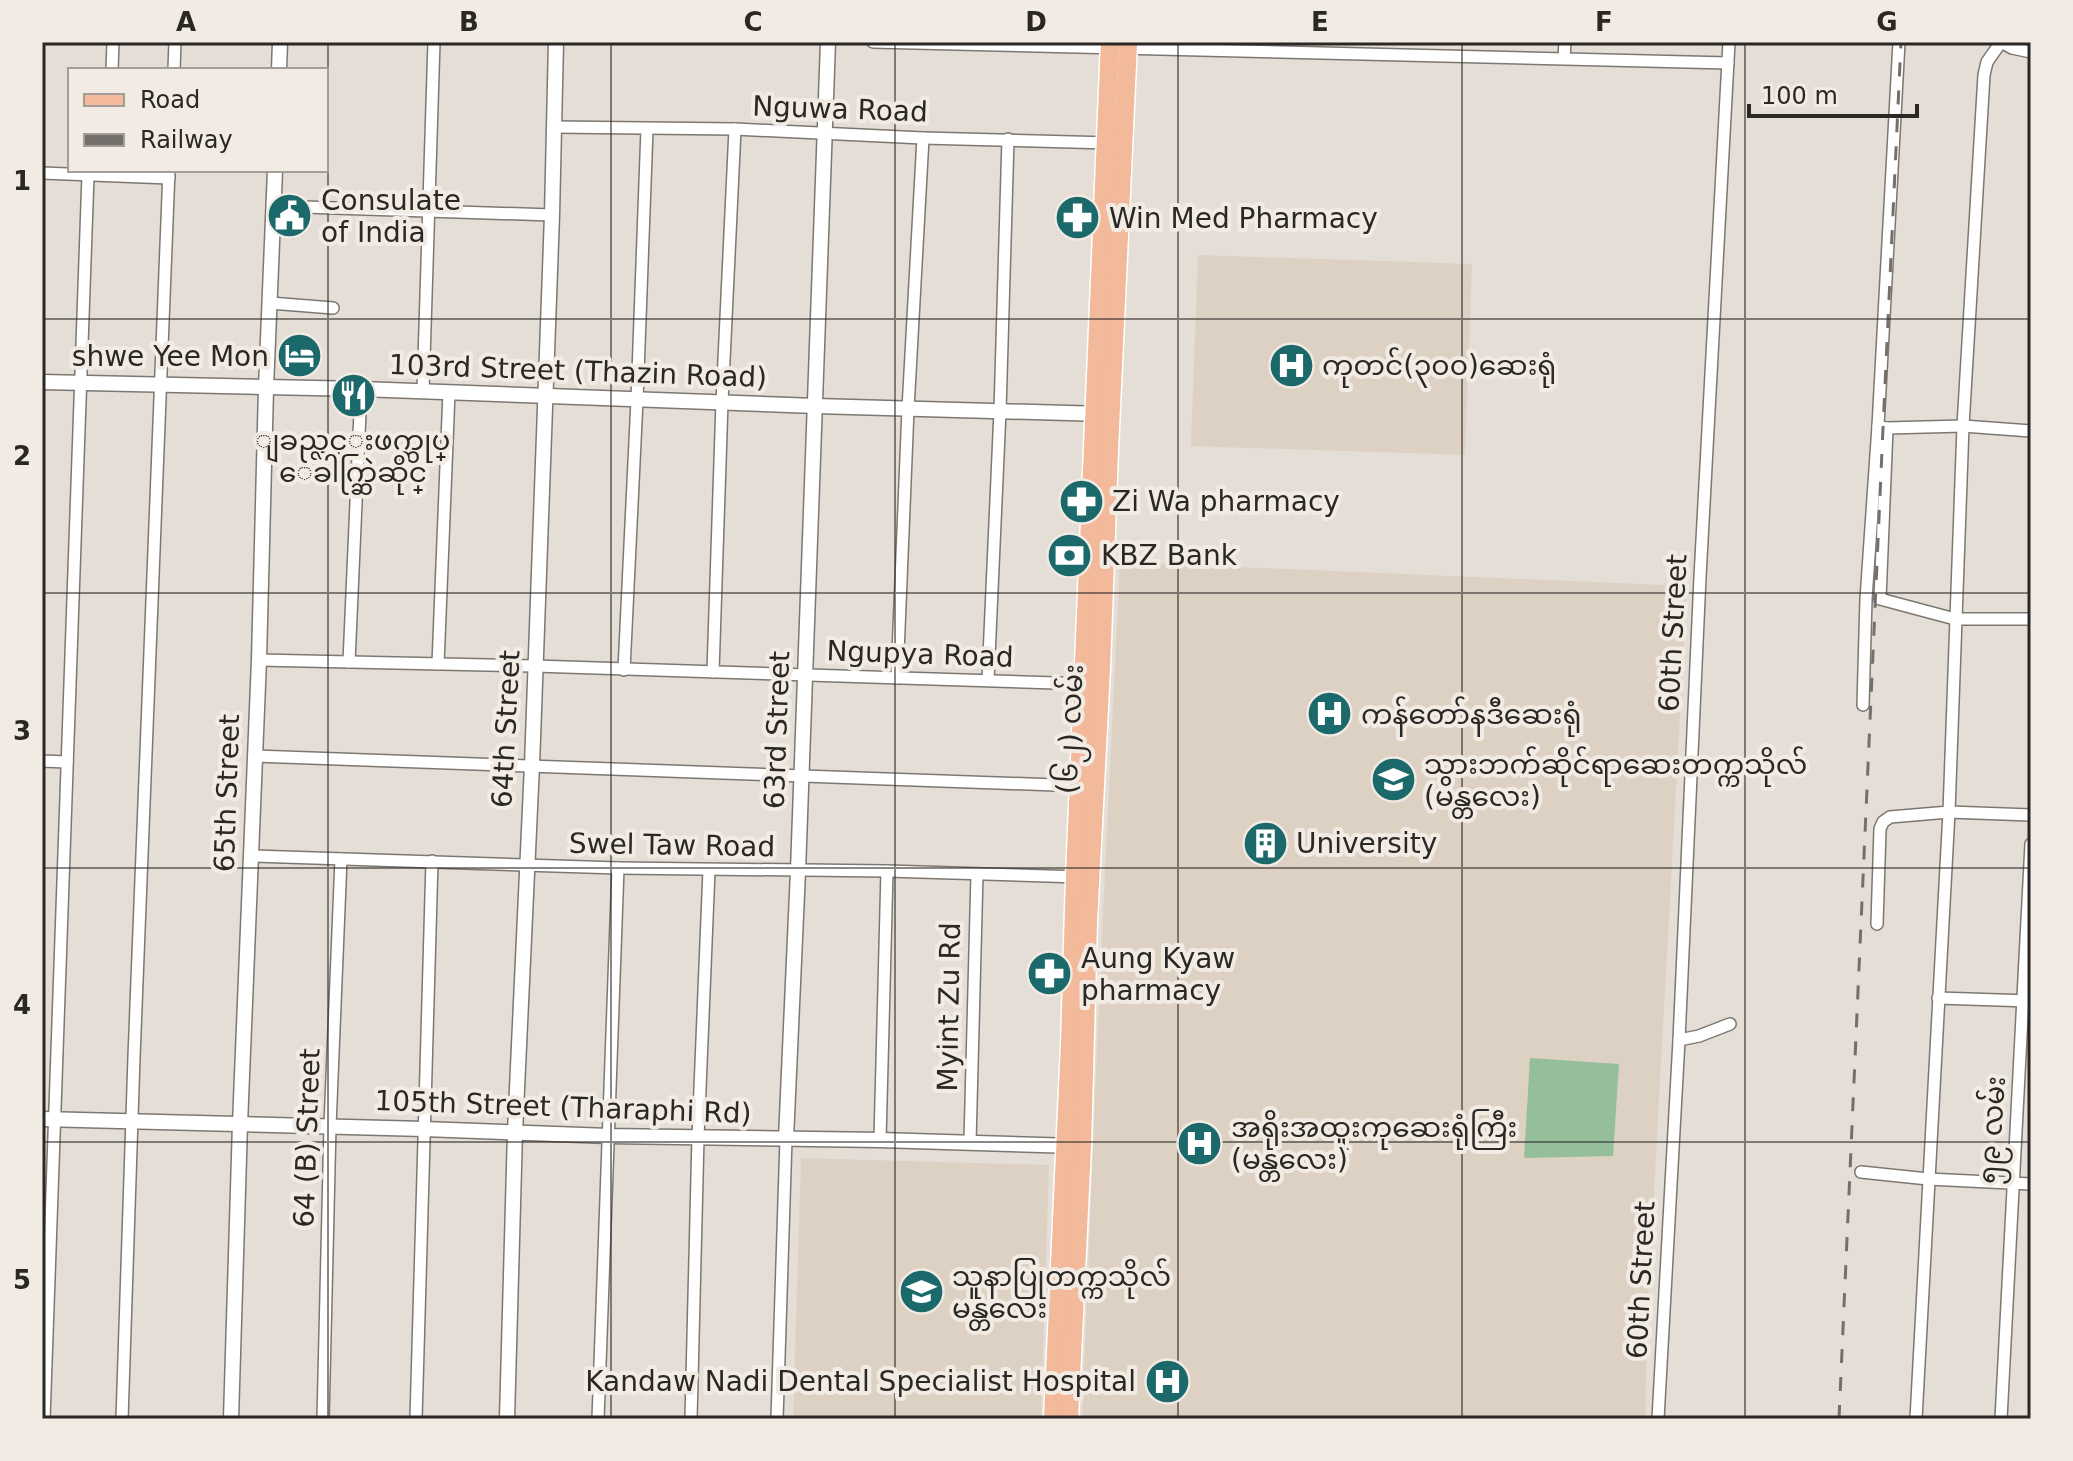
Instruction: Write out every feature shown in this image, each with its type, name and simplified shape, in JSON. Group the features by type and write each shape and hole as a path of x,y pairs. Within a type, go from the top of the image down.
{"main road":[{"name":"(၆၂) လမ်း","path":"1053,1419 1084,1044 1083,877 1119,46"},
{"name":"(၆၂) လမ်း","path":"1069,1419 1074,1146"}],"street":[{"path":"112,68 113,42"},
{"path":"174,68 175,42"},
{"path":"279,68 280,42"},
{"path":"423,391 434,42"},
{"name":"64th Street","path":"507,1419 556,42"},
{"name":"63rd Street","path":"777,1419 828,42"},
{"path":"873,42 1406,48 1564,58 1728,63"},
{"path":"1564,58 1565,42"},
{"name":"60th Street","path":"1658,1419 1729,42"},
{"path":"1881,601 1882,427 1899,42"},
{"path":"1916,1419 1949,812 1963,426 1984,75 1987,62 2001,42 2031,52"},
{"name":"Nguwa Road","path":"554,127 735,129 1114,143"},
{"path":"624,670 647,129"},
{"path":"713,672 735,129"},
{"path":"897,678 923,138"},
{"path":"988,679 1008,139"},
{"name":"65th Street","path":"231,1419 275,172"},
{"path":"42,173 169,174 122,1419"},
{"path":"44,1419 48,1119 67,762 88,175"},
{"path":"274,206 552,215"},
{"path":"270,303 333,308"},
{"name":"103rd Street (Thazin Road)","path":"42,382 361,389 1103,414"},
{"path":"349,662 361,389"},
{"path":"438,664 449,392"},
{"path":"1882,427 1963,426 2031,431"},
{"path":"1863,705 1866,599 1882,427"},
{"path":"1866,599 1955,619 2031,619"},
{"name":"Ngupya Road","path":"259,660 1092,684"},
{"path":"255,756 1087,786"},
{"path":"42,761 67,762"},
{"path":"1877,924 1879,842 1883,822 1890,817 1949,812 2031,815"},
{"name":"၅၉ လမ်း","path":"2001,1419 2012,1183 2028,1001 2031,844"},
{"name":"Swel Taw Road","path":"251,856 618,868 1083,877"},
{"name":"64 (B) Street","path":"323,1419 330,1126 341,859"},
{"path":"416,1419 432,861"},
{"path":"598,1419 618,868"},
{"path":"691,1419 709,870"},
{"path":"880,1140 887,871"},
{"name":"Myint Zu Rd","path":"970,1142 977,874"},
{"path":"1938,998 2028,1001"},
{"path":"1679,1040 1730,1024"},
{"name":"105th Street (Tharaphi Rd)","path":"48,1119 1074,1146"},
{"path":"1861,1172 2031,1184"}],"shaded area":[{"path":"1198,255 1472,264 1465,455 1191,446"},
{"path":"1120,562 1687,586 1648,1302 1645,1419 1082,1419"},
{"name":"သူနာပြုတက္ကသိုလ် မန္တလေး","path":"801,1158 1049,1165 1041,1419 793,1419"}],"green space":[{"path":"1530,1058 1619,1064 1613,1156 1524,1158"}],"railway":[{"path":"1839,1419 1901,42"}],"place":[{"name":"Consulate of India","path":"290,216"},
{"name":"Win Med Pharmacy","path":"1078,218"},
{"name":"shwe Yee Mon","path":"300,356"},
{"name":"ကုတင်(၃၀၀)ဆေးရုံ","path":"1291,365"},
{"name":"ျခည္လင္းဖက္ထုပ္ ေခါက္ဆြဲဆိုင္","path":"353,396"},
{"name":"Zi Wa pharmacy","path":"1081,501"},
{"name":"KBZ Bank","path":"1070,555"},
{"name":"ကန်တော်နဒီဆေးရုံ","path":"1330,714"},
{"name":"သွားဘက်ဆိုင်ရာဆေးတက္ကသိုလ် (မန္တလေး)","path":"1393,780"},
{"name":"University","path":"1265,843"},
{"name":"Aung Kyaw pharmacy","path":"1050,974"},
{"name":"အရိုးအထူးကုဆေးရုံကြီး (မန္တလေး)","path":"1200,1143"},
{"name":"သူနာပြုတက္ကသိုလ် မန္တလေး","path":"921,1292"},
{"name":"Kandaw Nadi Dental Specialist Hospital","path":"1167,1381"}]}
